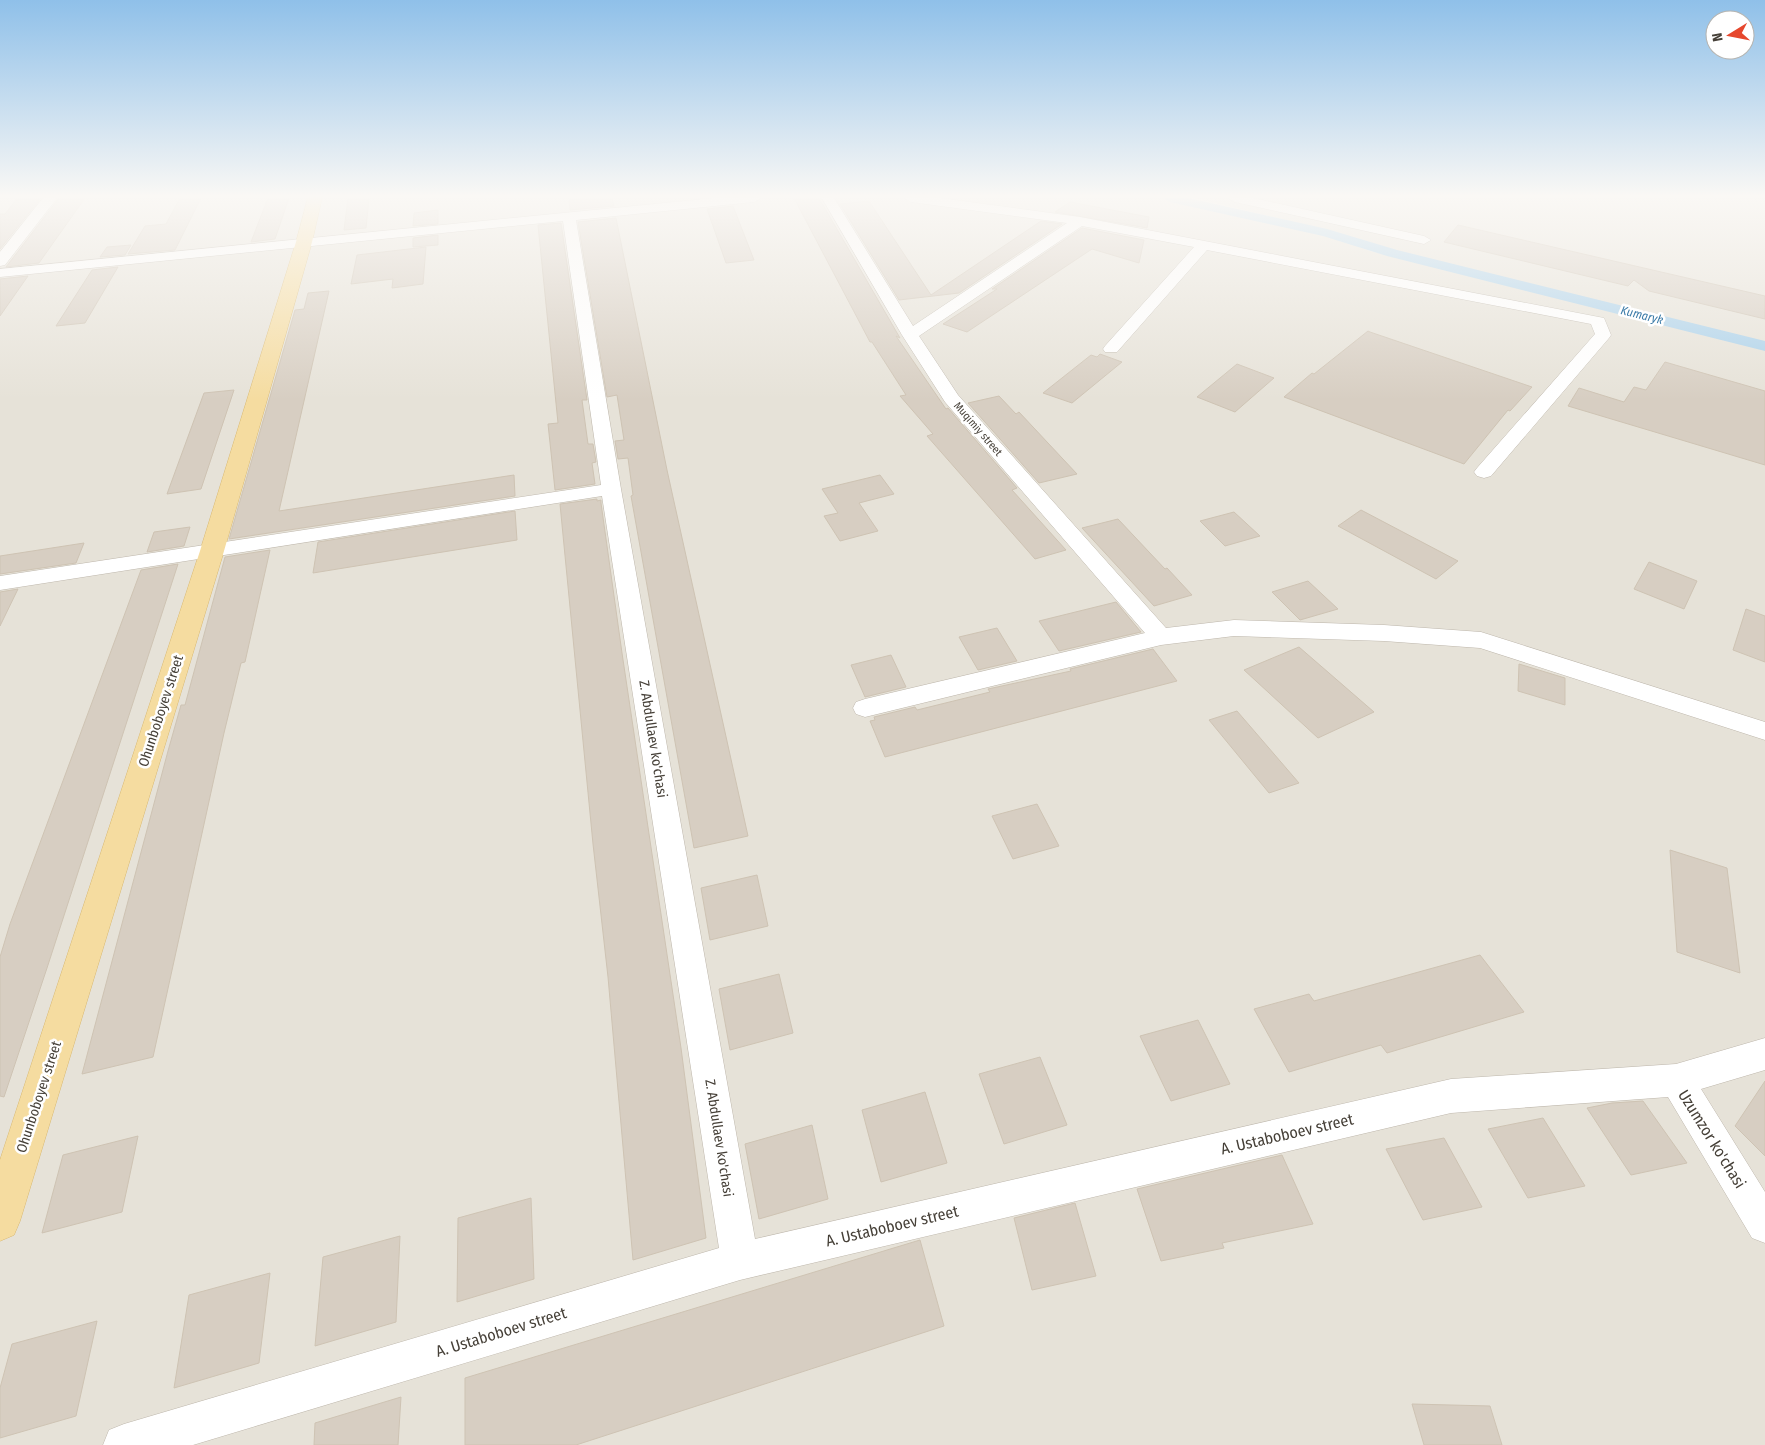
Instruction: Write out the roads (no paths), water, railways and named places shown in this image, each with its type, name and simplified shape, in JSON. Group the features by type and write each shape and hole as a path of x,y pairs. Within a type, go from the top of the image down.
{"main road":[{"name":"Ohunboboyev street","path":"0,1221 212,551 297,265"}],"street":[{"path":"0,273 74,265"},
{"name":"Z. Abdullaev ko'chasi","path":"576,265 611,489 740,1261"},
{"name":"Muqimiy street","path":"868,265 951,398 1161,637"},
{"path":"910,335 1014,265"},
{"path":"1111,349 1186,265"},
{"path":"1314,265 1598,321 1603,335 1484,472"},
{"path":"0,583 611,489"},
{"path":"865,708 1161,637 1234,628 1384,633 1481,640 1765,731"},
{"name":"A. Ustaboboev street","path":"124,1445 740,1261 1451,1096 1676,1080 1765,1054"},
{"name":"Uzumzor ko'chasi","path":"1676,1080 1765,1224"}],"waterway":[{"name":"Kumaryk","path":"1442,265 1765,346"}]}
